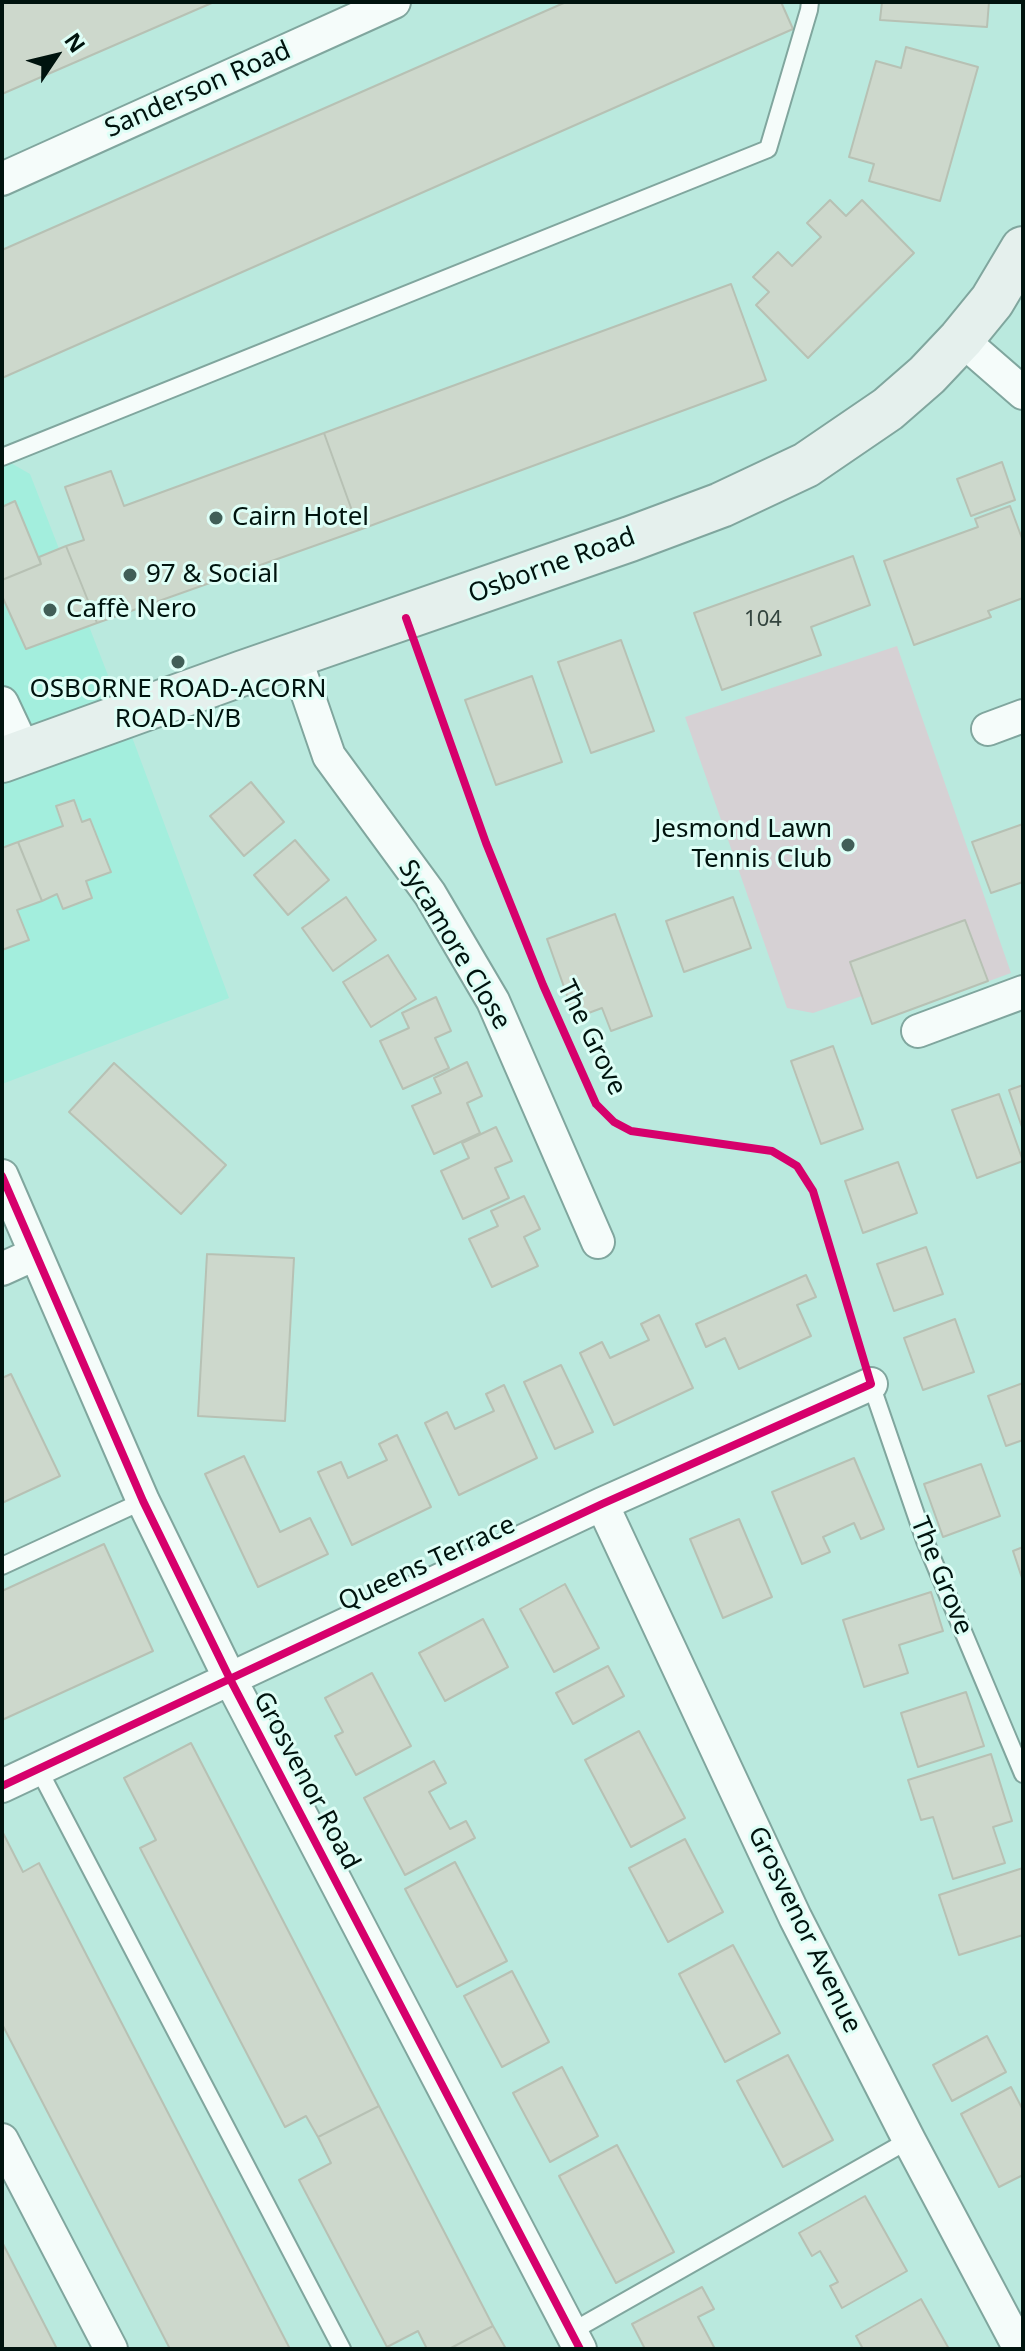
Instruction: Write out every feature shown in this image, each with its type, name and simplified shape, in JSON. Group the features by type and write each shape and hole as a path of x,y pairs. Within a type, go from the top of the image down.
{"main road":[{"name":"Osborne Road","path":"14,756 721,505 806,465 888,409 927,375 992,301 1022,253"}],"street":[{"name":"Sanderson Road","path":"2,179 394,2"},
{"path":"961,339 1023,393"},
{"name":"Sycamore Close","path":"295,657 329,756 430,894 493,1001 598,1242"},
{"path":"2,703 14,756"},
{"path":"988,729 1023,716"},
{"path":"918,1031 1023,992"},
{"name":"Grosvenor Road","path":"2,1176 143,1501 230,1679 575,2341"},
{"path":"2,1269 35,1254"},
{"name":"Queens Terrace","path":"2,1786 602,1504 871,1384"},
{"name":"Grosvenor Avenue","path":"602,1504 795,1917 1020,2349"},
{"path":"2,2140 111,2349"}],"lane":[{"path":"2,457 768,149 810,2"},
{"name":"The Grove","path":"871,1384 925,1541 1023,1774"},
{"path":"2,1566 143,1501"},
{"path":"39,1770 342,2349"},
{"path":"575,2341 909,2140"}],"shaded area":[{"path":"2,458 30,474 229,998 2,1084"},
{"name":"Jesmond Lawn Tennis Club","path":"897,646 1011,973 872,1024 862,996 813,1013 787,1008 685,717"}],"building":[{"path":"2,2 214,2 2,94"},
{"path":"566,2 781,2 793,29 2,378 2,250"},
{"path":"882,2 989,2 987,27 880,20"},
{"path":"906,47 978,67 940,201 869,181 874,164 849,157 876,61 901,68"},
{"path":"830,200 846,216 862,200 914,253 808,358 756,305 769,292 753,277 778,252 792,266 821,237 807,223"},
{"path":"731,284 766,380 359,530 324,433"},
{"name":"Cairn Hotel","path":"324,433 359,530 97,623 66,546 84,540 65,487 111,471 124,506"},
{"path":"1002,462 1015,500 971,516 957,479"},
{"path":"15,501 41,564 2,580 2,507"},
{"path":"1010,506 1023,541 1023,598 988,611 991,617 914,645 884,561 978,527 975,519"},
{"name":"Caffè Nero","path":"66,546 97,623 26,649 2,596 2,580 41,564 39,557"},
{"path":"853,556 870,605 811,627 821,655 722,690 694,613"},
{"path":"621,640 654,731 591,753 558,662"},
{"path":"532,676 562,762 496,785 465,700"},
{"path":"251,782 284,822 244,856 210,816"},
{"path":"74,800 82,822 90,819 111,872 86,881 92,898 63,909 57,894 42,901 18,842 63,826 56,806"},
{"path":"1023,824 1023,882 991,893 972,842"},
{"path":"295,840 329,880 288,915 254,875"},
{"path":"18,842 42,901 17,910 29,940 2,950 2,848"},
{"path":"346,897 376,940 333,971 302,928"},
{"path":"733,897 751,948 684,972 666,921"},
{"path":"615,914 652,1016 611,1031 602,1008 575,1018 547,939"},
{"path":"965,920 988,981 872,1024 850,962"},
{"path":"388,955 416,999 371,1027 343,982"},
{"path":"436,997 451,1031 435,1038 449,1068 403,1089 380,1041 409,1028 402,1013"},
{"path":"833,1046 863,1129 821,1144 791,1061"},
{"path":"467,1062 482,1096 467,1103 480,1133 434,1154 412,1106 441,1093 434,1078"},
{"path":"114,1063 226,1165 181,1214 69,1112"},
{"path":"1023,1085 1023,1130 1009,1090"},
{"path":"999,1094 1023,1161 977,1178 952,1110"},
{"path":"496,1127 512,1161 495,1168 509,1198 463,1219 441,1171 469,1158 462,1143"},
{"path":"898,1162 917,1213 863,1233 845,1181"},
{"path":"524,1196 540,1229 524,1237 538,1266 492,1287 469,1239 498,1226 491,1211"},
{"path":"926,1247 943,1294 894,1311 877,1264"},
{"path":"207,1254 294,1258 285,1421 198,1416"},
{"path":"806,1275 816,1297 797,1305 811,1336 739,1369 725,1338 706,1347 696,1324"},
{"path":"659,1315 693,1388 614,1425 580,1353 602,1342 610,1358 649,1340 641,1324"},
{"path":"955,1319 974,1372 923,1390 904,1338"},
{"path":"561,1365 593,1432 555,1449 524,1382"},
{"path":"11,1374 60,1476 2,1503 2,1378"},
{"path":"1023,1383 1023,1440 1006,1446 988,1396"},
{"path":"504,1385 537,1458 459,1495 425,1423 447,1412 455,1429 494,1411 486,1394"},
{"path":"397,1435 431,1507 352,1545 318,1472 341,1462 348,1478 387,1460 379,1444"},
{"path":"244,1456 280,1532 310,1518 328,1554 258,1587 205,1474"},
{"path":"854,1458 884,1529 861,1539 854,1523 823,1537 830,1552 802,1564 772,1492"},
{"path":"981,1464 1000,1516 943,1537 924,1484"},
{"path":"739,1519 772,1597 723,1618 690,1539"},
{"path":"104,1544 153,1651 2,1720 2,1591"},
{"path":"1023,1547 1023,1581 1013,1551"},
{"path":"565,1584 599,1648 554,1672 520,1609"},
{"path":"931,1592 943,1631 899,1645 908,1673 864,1687 843,1620"},
{"path":"483,1619 508,1667 445,1701 419,1653"},
{"path":"608,1666 624,1696 573,1724 556,1693"},
{"path":"372,1673 411,1746 356,1775 335,1736 343,1732 325,1698"},
{"path":"966,1692 984,1746 918,1767 901,1713"},
{"path":"639,1731 685,1818 631,1847 585,1760"},
{"path":"191,1743 379,2106 318,2137 306,2116 285,2127 140,1848 156,1840 124,1778"},
{"path":"991,1754 1012,1821 993,1827 1005,1863 953,1879 933,1817 921,1820 908,1780"},
{"path":"434,1761 446,1783 429,1792 450,1829 466,1821 475,1838 405,1875 364,1798"},
{"path":"2,1831 23,1872 39,1863 290,2349 170,2349 2,2024"},
{"path":"685,1839 723,1912 668,1942 629,1868"},
{"path":"455,1862 507,1961 457,1987 405,1889"},
{"path":"1023,1868 1023,1935 959,1955 939,1895"},
{"path":"733,1945 780,2033 725,2062 679,1974"},
{"path":"512,1971 549,2042 502,2067 464,1996"},
{"path":"987,2036 1006,2072 952,2101 933,2065"},
{"path":"788,2055 833,2140 783,2167 737,2081"},
{"path":"562,2067 598,2136 550,2162 513,2093"},
{"path":"1011,2087 1023,2110 1023,2175 999,2187 961,2114"},
{"path":"379,2106 493,2326 449,2349 427,2349 418,2331 387,2347 299,2180 331,2163 318,2137"},
{"path":"617,2145 674,2252 616,2283 559,2176"},
{"path":"865,2196 907,2271 842,2308 830,2286 838,2282 820,2251 812,2256 799,2233"},
{"path":"2,2242 57,2349 2,2349"},
{"path":"702,2287 714,2309 698,2317 715,2349 645,2349 632,2324"},
{"path":"921,2299 949,2349 863,2349 856,2336"},
{"path":"493,2326 506,2349 449,2349"}],"cycle path":[{"path":"2,1786 602,1504 871,1384 813,1191 797,1166 772,1151 631,1131 614,1122 596,1104 543,985 486,843 406,618"},
{"path":"2,1176 143,1501 230,1679 580,2349"}],"place":[{"name":"Cairn Hotel","path":"216,518"},
{"name":"97 & Social","path":"130,575"},
{"name":"Caffè Nero","path":"50,610"},
{"name":"OSBORNE ROAD-ACORN ROAD-N/B","path":"178,662"},
{"name":"Jesmond Lawn Tennis Club","path":"848,845"}]}
